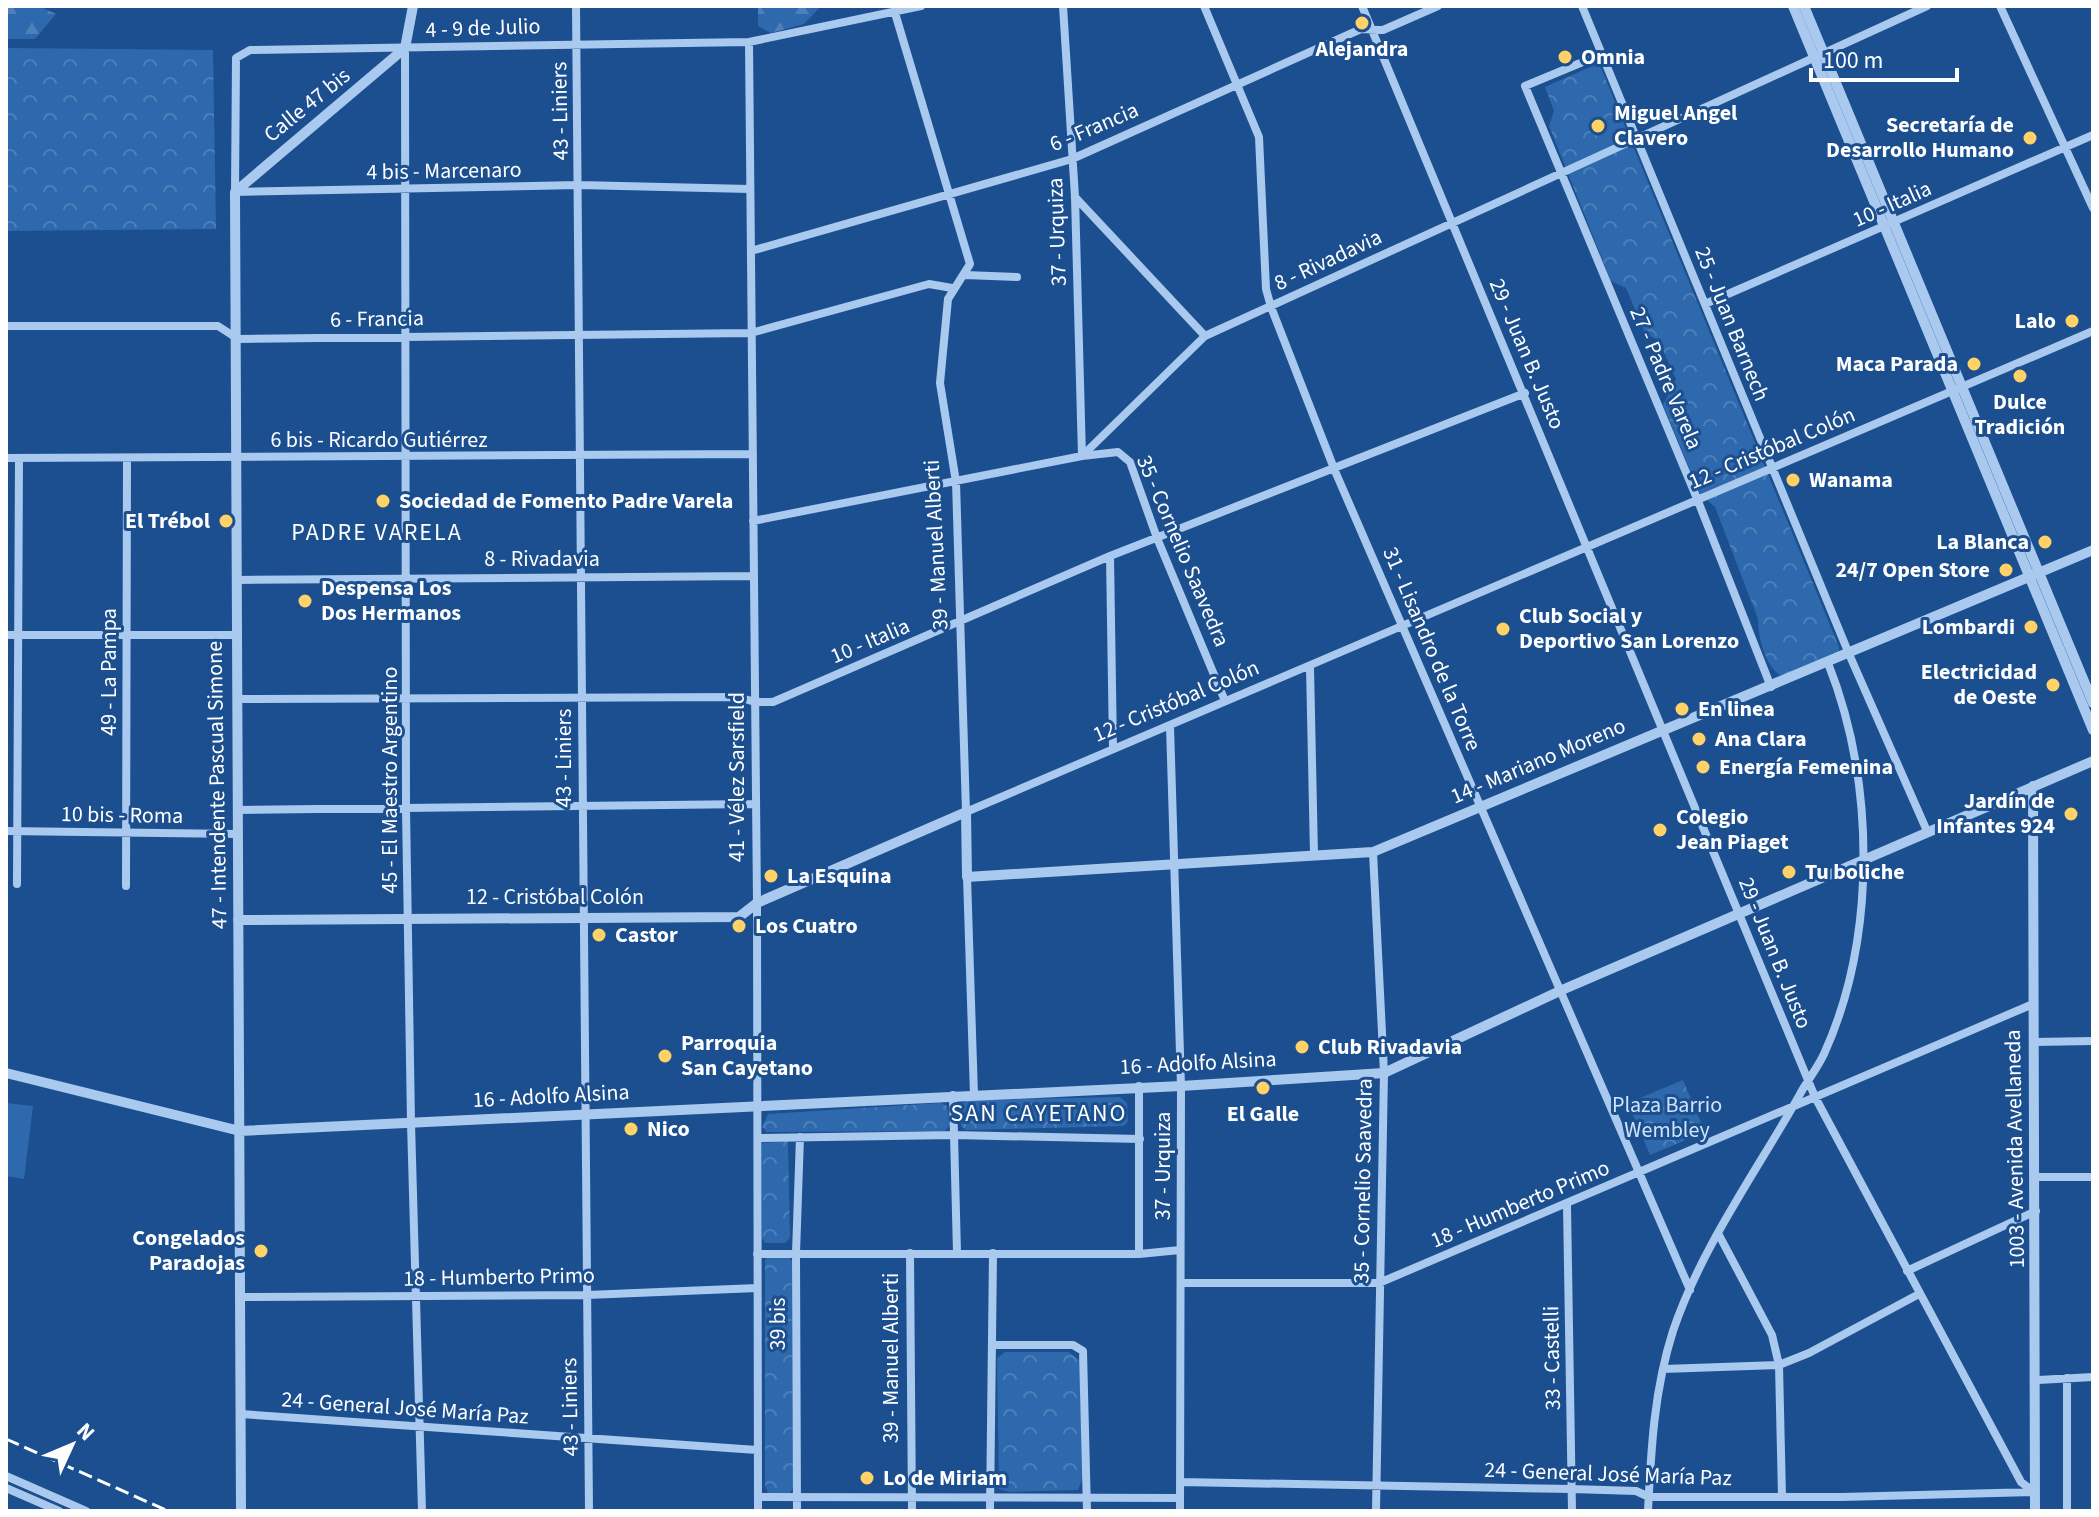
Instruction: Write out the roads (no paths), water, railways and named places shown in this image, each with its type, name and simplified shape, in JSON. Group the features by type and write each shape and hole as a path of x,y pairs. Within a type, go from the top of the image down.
{"street":[{"path":"405,48 413,6"},
{"name":"43 - Liniers","path":"576,6 582,576 581,917 589,1511"},
{"name":"4 - 9 de Julio","path":"236,58 250,50 749,42 921,6"},
{"name":"37 - Urquiza","path":"1063,6 1075,197 1082,456"},
{"name":"31 - Lisandro de la Torre","path":"1204,6 1259,137 1263,159 1266,289 1271,307 1335,471 1690,1290"},
{"name":"29 - Juan B. Justo","path":"1362,6 1815,1097 2021,1482 2034,1492"},
{"name":"6 - Francia","path":"751,251 1072,159 1361,29 1383,30 1438,6"},
{"name":"25 - Juan Barnech","path":"1582,6 1849,654 1927,831"},
{"path":"1793,6 1819,56 2035,576 2093,703"},
{"path":"1804,6 1819,56"},
{"name":"8 - Rivadavia","path":"1082,456 1205,336 1927,6"},
{"path":"2000,6 2093,208"},
{"path":"751,333 929,284 952,288 965,275 970,264 895,13"},
{"name":"41 - Vélez Sarsfield","path":"749,42 757,903 758,1511"},
{"name":"45 - El Maestro Argentino","path":"405,48 406,809 422,1511"},
{"name":"Calle 47 bis","path":"235,192 405,48"},
{"name":"27 - Padre Varela","path":"1602,54 1525,86 1698,501 1771,687"},
{"name":"47 - Intendente Pascual Simone","path":"236,58 238,339 235,635 242,1297 241,1511"},
{"name":"10 - Italia","path":"1705,304 2093,135"},
{"name":"4 bis - Marcenaro","path":"235,192 578,185 750,189"},
{"path":"1075,197 1205,336"},
{"path":"965,275 1017,277"},
{"name":"39 - Manuel Alberti","path":"952,288 940,383 956,482 974,1095"},
{"name":"6 - Francia","path":"6,326 218,326 238,339 751,333"},
{"name":"12 - Cristóbal Colón","path":"238,920 739,917 757,903 966,812 2093,331"},
{"name":"10 - Italia","path":"237,699 738,697 755,702 773,702 1110,556 1335,471 1525,393"},
{"name":"35 - Cornelio Saavedra","path":"1082,456 1118,452 1125,455 1225,701"},
{"name":"6 bis - Ricardo Gutiérrez","path":"6,458 753,454"},
{"path":"753,521 1082,456"},
{"path":"17,884 19,831 11,635 19,458"},
{"name":"49 - La Pampa","path":"126,886 127,458"},
{"name":"14 - Mariano Moreno","path":"967,877 1373,852 2093,550"},
{"path":"1110,556 1113,749"},
{"name":"8 - Rivadavia","path":"236,580 754,576"},
{"path":"2035,576 2093,730"},
{"path":"11,635 235,635"},
{"path":"1648,1511 1653,1433 1663,1369 1690,1290 1823,1056 1855,951 1864,859 1847,725 1828,663"},
{"path":"1310,667 1314,855"},
{"name":"37 - Urquiza","path":"1170,726 1181,1086 1180,1511"},
{"name":"16 - Adolfo Alsina","path":"6,1073 240,1131 1181,1086 1384,1073 1562,990 2093,761"},
{"name":"1003 - Avenida Avellaneda","path":"2033,786 2038,1380 2035,1511"},
{"path":"237,810 754,804"},
{"name":"10 bis - Roma","path":"6,831 238,834"},
{"name":"35 - Cornelio Saavedra","path":"1373,852 1384,1073 1376,1511"},
{"name":"18 - Humberto Primo","path":"1182,1283 1379,1283 2033,1004"},
{"path":"2034,1042 2093,1041"},
{"path":"1139,1086 1139,1254"},
{"path":"953,1095 957,1253"},
{"path":"758,1138 954,1135 1140,1139"},
{"name":"39 bis","path":"797,1511 796,1253 800,1137"},
{"path":"2035,1177 2093,1177"},
{"name":"33 - Castelli","path":"1567,1205 1572,1511"},
{"path":"1907,1271 2036,1211"},
{"path":"1719,1235 1772,1335 1779,1365 1782,1497"},
{"path":"757,1254 1139,1254 1180,1250"},
{"name":"39 - Manuel Alberti","path":"910,1253 912,1511"},
{"path":"990,1511 993,1253"},
{"name":"18 - Humberto Primo","path":"242,1297 587,1295 757,1288"},
{"path":"1663,1369 1779,1365 1809,1353 1919,1294"},
{"path":"992,1345 1073,1345 1083,1351 1087,1511"},
{"path":"2038,1380 2093,1377"},
{"path":"2067,1378 2067,1511"},
{"name":"24 - General José María Paz","path":"241,1414 757,1450"},
{"path":"6,1476 86,1511"},
{"name":"24 - General José María Paz","path":"1180,1482 1376,1483 1636,1491 1649,1497 1842,1497 2034,1492"},
{"path":"6,1488 59,1511"},
{"path":"758,1497 1180,1498"},
{"path":"1842,1497 1842,1511"}],"railway":[{"path":"6,1439 168,1511"}],"place":[{"name":"Alejandra","path":"1362,23"},
{"name":"Omnia","path":"1565,57"},
{"name":"Miguel Angel Clavero","path":"1598,126"},
{"name":"Secretaría de Desarrollo Humano","path":"2030,138"},
{"name":"Lalo","path":"2072,321"},
{"name":"Maca Parada","path":"1974,364"},
{"name":"Dulce Tradición","path":"2020,376"},
{"name":"Wanama","path":"1793,480"},
{"name":"Sociedad de Fomento Padre Varela","path":"383,501"},
{"name":"El Trébol","path":"226,521"},
{"name":"La Blanca","path":"2045,542"},
{"name":"24/7 Open Store","path":"2006,570"},
{"name":"Despensa Los Dos Hermanos","path":"305,601"},
{"name":"Lombardi","path":"2031,627"},
{"name":"Club Social y Deportivo San Lorenzo","path":"1503,629"},
{"name":"Electricidad de Oeste","path":"2053,685"},
{"name":"En linea","path":"1682,709"},
{"name":"Ana Clara","path":"1699,739"},
{"name":"Energía Femenina","path":"1703,767"},
{"name":"Jardín de Infantes 924","path":"2071,814"},
{"name":"Colegio Jean Piaget","path":"1660,830"},
{"name":"Tu boliche","path":"1789,872"},
{"name":"La Esquina","path":"771,876"},
{"name":"Los Cuatro","path":"739,926"},
{"name":"Castor","path":"599,935"},
{"name":"Club Rivadavia","path":"1302,1047"},
{"name":"Parroquia San Cayetano","path":"665,1056"},
{"name":"El Galle","path":"1263,1088"},
{"name":"Nico","path":"631,1129"},
{"name":"Congelados Paradojas","path":"261,1251"},
{"name":"Lo de Miriam","path":"867,1478"}],"district":[{"name":"PADRE VARELA","path":"377,532"},
{"name":"SAN CAYETANO","path":"1039,1113"}],"park label":[{"name":"Plaza Barrio Wembley","path":"1667,1118"}]}
